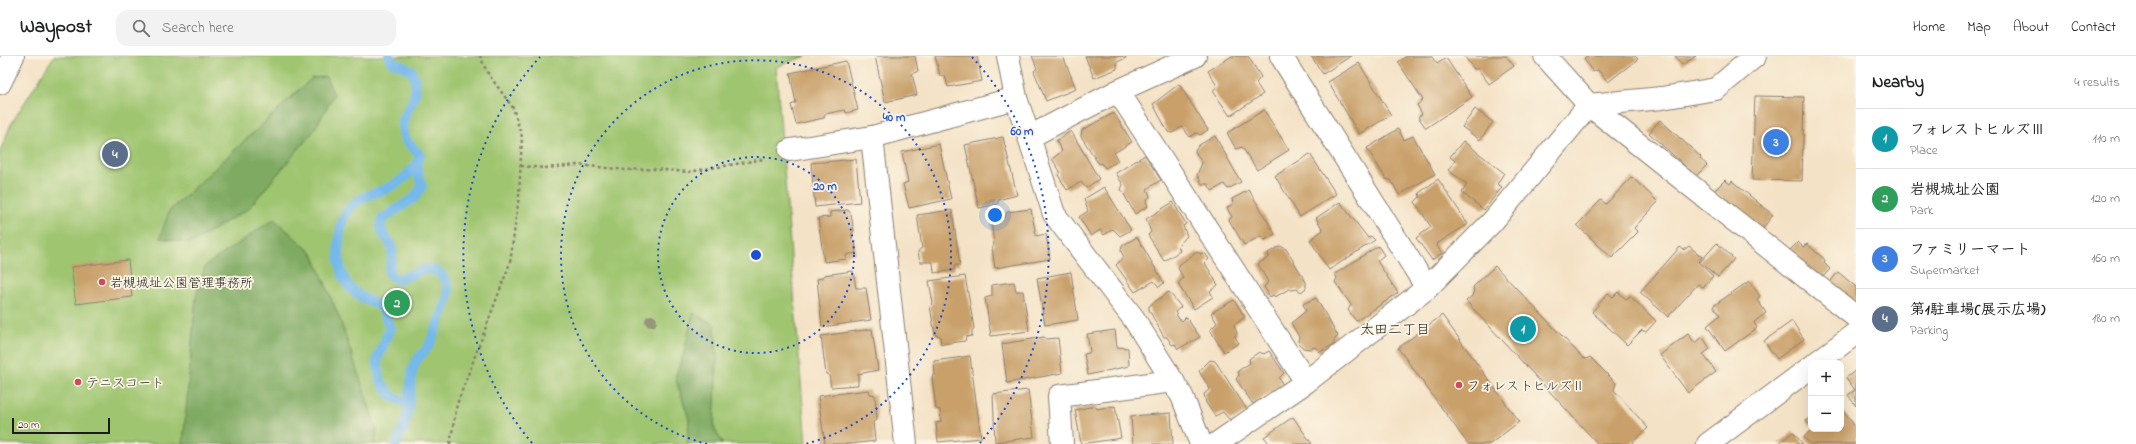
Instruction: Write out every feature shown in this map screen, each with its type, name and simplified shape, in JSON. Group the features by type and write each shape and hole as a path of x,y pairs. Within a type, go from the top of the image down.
{"street":[{"path":"0,83 13,56"},
{"path":"1008,56 1016,98 1054,214 1134,319 1182,396 1201,444"},
{"path":"1029,137 1118,92 1195,56"},
{"path":"1281,56 1427,288"},
{"path":"1545,56 1589,105 1856,317"},
{"path":"1216,444 1306,382 1427,288 1492,222 1589,105 1662,98 1716,89 1756,56"},
{"path":"1118,92 1306,382"},
{"path":"790,150 872,137 1016,98"},
{"path":"872,137 906,444"},
{"path":"1820,360 1856,333"},
{"path":"1708,444 1808,369"},
{"path":"1062,444 1059,396 1173,381"}],"path":[{"path":"450,444 457,404 510,263 519,196 522,137 513,108 487,72 480,56"},
{"path":"521,166 544,168 579,165 626,170 654,169 688,172 774,157 790,150"}],"green space":[{"path":"54,56 806,56 776,67 806,444 0,444 0,151 11,124"},
{"path":"326,77 334,95 313,132 248,209 191,243 160,238 169,211 312,78"},
{"path":"274,219 313,254 341,322 377,430 375,444 183,444 196,297 205,266"},
{"path":"693,313 715,325 717,361 714,428 723,444 687,444 689,419 675,377 684,352"}],"building":[{"path":"875,56 915,56 918,71 912,74 917,95 885,102"},
{"path":"935,56 977,56 982,81 948,87 945,76 940,76"},
{"path":"1032,56 1063,56 1076,89 1046,101 1034,71 1037,68"},
{"path":"1085,56 1125,56 1126,58 1117,62 1117,69 1094,78"},
{"path":"1232,56 1248,56 1261,77 1256,83 1263,94 1230,116 1213,91 1217,86 1208,71"},
{"path":"1311,56 1351,56 1323,74"},
{"path":"1407,56 1431,56 1437,64 1446,58 1472,97 1426,128 1418,117 1422,114 1417,105 1423,100 1398,62"},
{"path":"1464,56 1506,56 1514,66 1489,84 1478,69 1474,69"},
{"path":"1586,56 1635,56 1638,59 1608,82 1598,70 1593,72 1584,59"},
{"path":"1675,56 1696,56 1682,65"},
{"path":"846,61 858,110 846,113 845,110 825,114 824,118 796,124 791,105 796,103 790,73"},
{"path":"1359,63 1391,115 1359,134 1328,82"},
{"path":"1179,84 1208,130 1200,135 1196,133 1190,137 1182,127 1172,133 1168,132 1153,104"},
{"path":"1755,96 1804,97 1802,181 1752,180"},
{"path":"1475,109 1493,122 1480,140 1462,127"},
{"path":"1264,110 1289,150 1257,170 1242,147 1236,149 1227,133"},
{"path":"1114,113 1132,142 1114,153 1118,161 1105,168 1102,164 1098,163 1081,136 1082,130"},
{"path":"1660,120 1701,157 1700,159 1707,165 1696,176 1649,133"},
{"path":"1398,129 1404,140 1413,136 1435,174 1399,195 1391,180 1386,179 1367,148"},
{"path":"1071,131 1099,179 1086,188 1081,182 1067,190 1058,175 1060,171 1052,159 1062,151 1056,141"},
{"path":"1215,136 1241,182 1228,189 1224,184 1212,191 1208,184 1202,184 1197,175 1202,163 1195,151 1199,145"},
{"path":"1003,137 1017,195 998,200 998,204 979,208 965,145"},
{"path":"1463,141 1504,173 1497,184 1502,187 1484,210 1462,193 1467,184 1448,170 1455,161 1450,157"},
{"path":"939,144 951,199 909,208 903,184 908,182 902,152"},
{"path":"1310,154 1336,194 1300,217 1275,176"},
{"path":"1145,155 1161,180 1147,189 1150,196 1146,201 1148,206 1135,214 1121,189 1123,185 1116,173"},
{"path":"856,159 860,202 815,207 811,163"},
{"path":"1632,177 1658,202 1634,228 1638,232 1612,258 1577,225 1601,200 1606,204"},
{"path":"1438,179 1468,224 1438,243 1437,246 1442,253 1432,260 1416,238 1431,227 1415,202 1420,197 1419,193"},
{"path":"1725,180 1730,184 1732,181 1773,215 1760,232 1714,191"},
{"path":"1104,187 1131,230 1120,236 1113,229 1104,235 1100,230 1091,236 1079,217 1088,211 1084,199"},
{"path":"1249,190 1275,234 1265,240 1261,236 1244,245 1229,220 1232,217 1227,208 1233,204 1232,199"},
{"path":"1173,202 1186,224 1183,226 1187,236 1178,246 1180,251 1164,261 1148,235 1151,232 1146,219"},
{"path":"1340,202 1368,238 1371,236 1375,240 1329,270 1310,240 1323,230 1316,218"},
{"path":"1031,209 1036,236 1046,234 1050,259 995,268 992,248 994,245 991,219 1005,217 1007,212"},
{"path":"848,210 851,214 854,231 852,233 852,238 855,241 856,253 846,255 846,259 824,262 818,218 830,217 830,212"},
{"path":"952,210 960,265 955,265 954,270 934,273 933,262 920,262 918,251 922,248 917,215"},
{"path":"1137,237 1164,283 1159,287 1154,281 1135,292 1116,265 1124,257 1121,251 1122,246"},
{"path":"1798,242 1803,247 1807,244 1825,260 1824,263 1830,269 1820,280 1788,252"},
{"path":"1717,243 1734,259 1718,277 1700,262"},
{"path":"1280,246 1286,249 1306,282 1306,288 1301,292 1297,289 1289,289 1275,297 1273,295 1270,297 1264,287 1268,282 1258,264 1269,257 1268,253"},
{"path":"1378,246 1384,255 1377,261 1398,293 1356,321 1348,310 1351,305 1335,282 1337,278 1335,274"},
{"path":"1689,246 1702,257 1698,262 1713,276 1703,288 1698,284 1668,317 1640,292 1680,247 1684,250"},
{"path":"1197,252 1201,254 1204,252 1209,259 1205,263 1218,285 1210,291 1213,297 1194,309 1178,284 1183,278 1178,268 1180,264"},
{"name":"岩槻城址公園管理事務所","path":"128,260 132,297 76,304 71,267"},
{"path":"1495,266 1583,358 1586,359 1590,357 1616,383 1614,390 1648,428 1631,444 1598,444 1466,301 1472,296 1474,290 1473,287"},
{"path":"853,271 856,288 866,288 871,320 822,327 817,279 822,278 824,275"},
{"path":"1071,272 1078,320 1045,325 1037,278"},
{"path":"1838,272 1856,287 1856,309 1828,285"},
{"path":"965,276 974,328 972,331 972,336 966,337 965,341 941,344 940,336 935,335 930,306 933,303 929,281"},
{"path":"1749,281 1760,296 1757,299 1766,313 1754,322 1757,328 1725,351 1707,326 1720,315 1713,306"},
{"path":"1014,282 1016,291 1023,291 1029,331 991,336 985,298 992,296 992,285"},
{"path":"1169,292 1181,307 1175,312 1179,319 1182,321 1186,317 1200,337 1178,349 1175,344 1172,345 1167,337 1164,337 1149,310 1149,306"},
{"path":"1618,292 1626,299 1630,296 1656,321 1646,332 1642,330 1627,345 1592,312 1608,293 1613,297"},
{"path":"1316,298 1338,336 1334,340 1334,344 1320,352 1315,347 1310,349 1303,348 1298,341 1299,337 1291,323 1306,311 1303,304"},
{"path":"1234,300 1245,317 1234,325 1237,333 1235,337 1239,343 1224,352 1210,330 1217,323 1211,313"},
{"name":"フォレストヒルズⅡ","path":"1442,315 1519,422 1490,444 1468,444 1398,348"},
{"path":"1792,321 1804,339 1777,359 1764,341"},
{"path":"872,329 878,370 858,374 858,385 831,387 829,375 826,374 821,336"},
{"path":"1115,330 1117,347 1128,348 1129,366 1088,375 1084,354 1089,353 1090,351 1087,334"},
{"path":"1688,334 1695,343 1703,337 1710,349 1703,354 1716,372 1688,393 1660,355"},
{"path":"1044,337 1047,339 1058,338 1062,373 1007,383 1002,344"},
{"path":"1269,351 1284,373 1279,378 1283,385 1253,404 1236,379 1239,375 1238,371 1250,363 1249,359 1259,352 1264,354"},
{"path":"970,356 981,438 938,442 936,423 941,422 940,410 936,409 932,376 935,375 934,361"},
{"path":"1210,360 1215,361 1248,411 1233,420 1229,419 1223,412 1215,416 1206,403 1204,394 1210,389 1199,371"},
{"path":"1856,370 1856,406 1848,395 1855,390 1846,378"},
{"path":"869,390 870,394 875,395 877,420 873,422 875,441 851,444 825,444 818,396"},
{"path":"1028,390 1034,437 995,442 993,394"},
{"path":"1095,406 1097,409 1115,406 1121,438 1081,444 1075,410"},
{"path":"1844,411 1856,428 1856,444 1810,444 1804,437 1809,432 1844,432"},
{"path":"1171,413 1173,444 1133,444 1131,416"},
{"path":"1293,417 1312,444 1270,444 1264,437"},
{"path":"1793,432 1803,444 1778,444"}],"waterway":[{"path":"389,56 392,62 411,70 415,81 416,91 403,120 403,128 406,140 420,155 416,166 422,186 414,198 382,219 382,232 392,248 389,274 398,280 425,269 435,270 442,275 448,285 448,298 429,346 416,361 412,372 408,411 404,427 396,444"},
{"path":"409,403 392,397 380,380 377,360 390,328 381,306 360,296 346,283 340,266 339,242 343,220 347,212 358,200 394,185 404,178 416,166"}],"place":[{"name":"ファミリーマート","path":"1776,142"},
{"name":"第1駐車場(展示広場)","path":"115,154"},
{"name":"岩槻城址公園管理事務所","path":"102,282"},
{"name":"岩槻城址公園","path":"397,303"},
{"name":"フォレストヒルズⅢ","path":"1523,329"},
{"name":"テニスコート","path":"78,382"},
{"name":"フォレストヒルズⅡ","path":"1459,385"}],"district":[{"name":"太田二丁目","path":"1395,329"}]}
